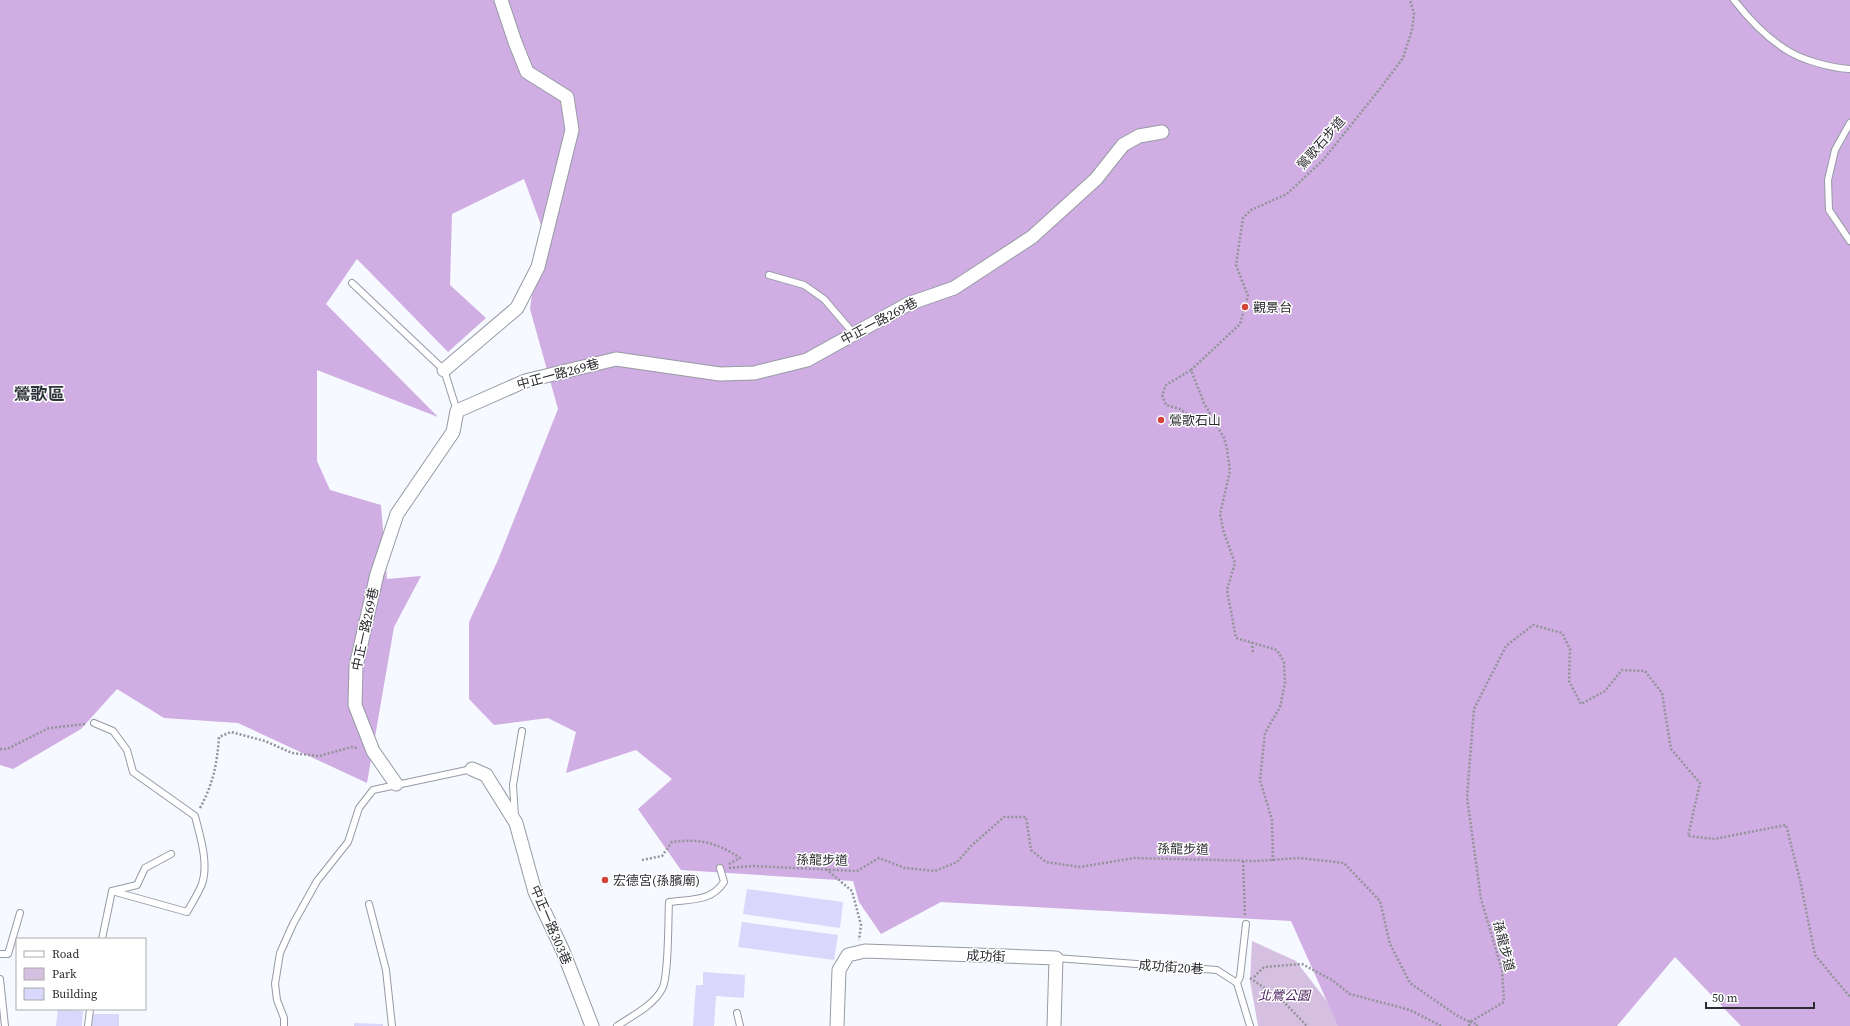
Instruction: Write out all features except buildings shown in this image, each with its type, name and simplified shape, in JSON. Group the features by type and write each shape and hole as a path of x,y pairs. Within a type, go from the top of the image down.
{"street":[{"path":"444,370 517,308 538,267 572,130 567,97 527,72 501,0"},
{"name":"中正一路269巷","path":"396,784 374,751 355,705 356,666 377,574 397,514 453,432 457,411 525,381 616,359 720,374 754,373 807,360 908,304 954,288 1032,237 1096,179 1123,145 1139,136 1162,132"},
{"name":"中正一路303巷","path":"472,769 486,775 516,823 535,892 563,951 592,1026"},
{"name":"成功街","path":"852,954 865,951 1056,958"},
{"path":"837,1026 839,970 852,954"},
{"path":"1054,1026 1056,958"}],"lane":[{"path":"1734,0 1761,29 1786,50 1817,63 1850,69"},
{"path":"1850,123 1835,150 1828,180 1829,210 1850,241"},
{"path":"769,276 804,285 824,299 854,334"},
{"path":"352,283 444,370 457,411"},
{"path":"94,724 113,731 127,750 133,772 195,816 201,839 203,869 202,884 187,912 112,891"},
{"name":"中正一路303巷","path":"516,823 513,784 522,730"},
{"path":"284,1026 284,1018 277,1000 276,984 280,953 317,881 348,842 359,808 373,790 472,769"},
{"path":"112,891 137,885 145,868 171,854"},
{"path":"617,1026 652,1002 663,988 669,902 710,896 719,889 724,882 720,868"},
{"path":"102,938 112,891"},
{"path":"369,904 386,970 392,1026"},
{"path":"0,954 8,954 20,913"},
{"path":"1246,924 1238,980 1250,1026"},
{"name":"成功街20巷","path":"1056,958 1217,970 1238,980"},
{"path":"0,979 1,1006 5,1026"},
{"path":"88,1026 90,1010"},
{"path":"737,1013 740,1026"}],"path":[{"name":"鶯歌石步道","path":"1210,414 1200,416 1195,420 1180,410 1166,405 1162,395 1166,385 1191,370 1240,324 1248,296 1236,265 1243,218 1251,210 1287,194 1323,160 1379,90 1403,58 1412,30 1414,13 1410,0"},
{"path":"1191,370 1204,403 1224,438 1230,470 1220,514 1224,532 1235,563 1227,590 1236,638 1277,650 1284,662 1285,683 1280,708 1265,733 1260,780 1272,820 1273,861"},
{"name":"孫龍步道","path":"720,868 753,866 797,869 825,868 858,871 879,858 905,868 935,871 957,862 971,846 1004,817 1026,817 1031,850 1046,862 1080,866 1134,858 1273,861 1300,858 1344,863 1380,901 1390,944 1410,983 1456,1015 1470,1022 1504,1002 1502,970 1481,898 1467,797 1474,709 1506,646 1533,625 1562,633 1570,649 1569,681 1581,704 1605,691 1622,670 1645,671 1662,693 1671,749 1700,783 1688,836 1714,839 1786,825 1800,880 1815,955 1850,997"},
{"path":"1252,642 1253,654"},
{"path":"0,749 7,749 49,728 94,724"},
{"path":"195,816 209,790 215,771 219,737 231,732 265,741 292,753 319,756 352,747 374,751"},
{"path":"642,860 662,856 672,842 686,840 713,843 724,847 740,858 720,868"},
{"path":"1243,860 1246,924"},
{"path":"825,868 852,891 861,925 852,954"},
{"path":"1254,977 1264,966 1302,964 1332,980 1350,994 1410,1010 1441,1026"},
{"path":"1238,980 1252,979 1282,1000 1307,1026"},
{"path":"1469,1026 1470,1022 1477,1024 1477,1026"}],"green space":[{"name":"北鶯公園","path":"1252,941 1296,961 1346,1026 1258,1026 1250,981"}],"shaded area":[{"path":"0,0 1850,0 1850,1026 1741,1026 1675,957 1617,1026 1338,1026 1291,921 941,902 881,934 859,902 853,881 681,870 638,809 672,779 636,750 566,773 576,732 548,718 494,725 469,699 469,622 498,560 558,409 530,309 541,225 524,179 452,214 450,285 486,318 448,352 357,259 326,304 438,417 317,370 317,461 330,490 381,505 387,579 421,576 394,627 367,783 238,723 164,718 117,689 81,729 13,769 0,765"}],"place":[{"name":"觀景台","path":"1245,307"},
{"name":"鶯歌石山","path":"1161,420"},
{"name":"宏德宮(孫臏廟)","path":"605,880"}],"district":[{"name":"鶯歌區","path":"39,394"}]}
